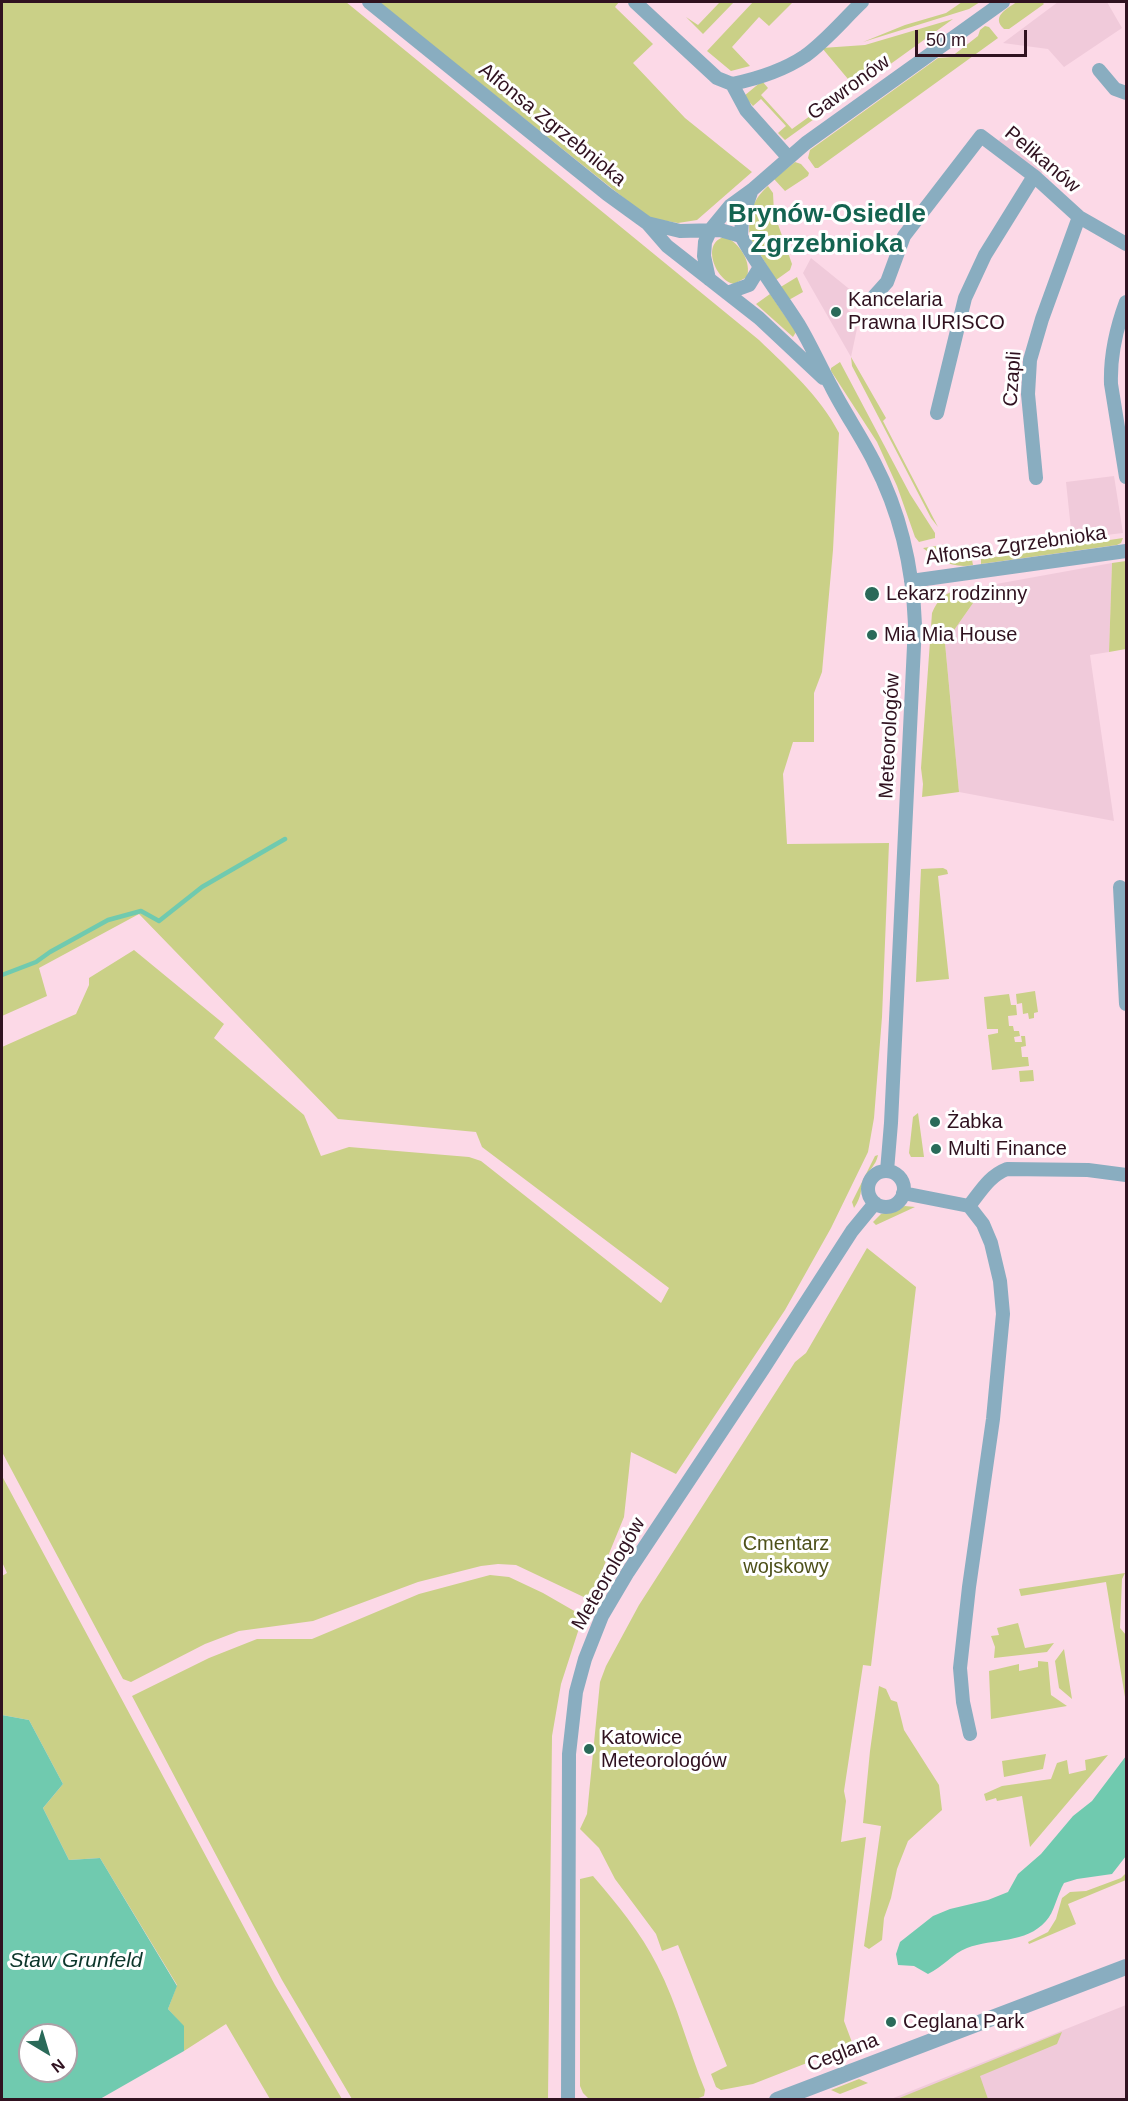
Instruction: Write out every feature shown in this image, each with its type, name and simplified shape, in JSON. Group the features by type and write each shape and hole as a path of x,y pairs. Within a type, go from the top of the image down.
{"street":[{"name":"Alfonsa Zgrzebnioka","path":"369,2 607,194 647,223 667,246 710,279"},
{"path":"635,2 717,78 732,84 770,73 806,55 862,2"},
{"name":"Gawronów","path":"711,229 730,206 752,190 788,157 1003,2"},
{"path":"1100,70 1115,89 1126,93"},
{"path":"732,84 746,110 788,157"},
{"name":"Pelikanów","path":"870,301 887,282 904,236 981,136 1034,176 1079,217 1126,244"},
{"path":"937,413 965,298 985,255 1034,176"},
{"path":"727,293 748,285 760,267 741,236 742,219 752,190"},
{"name":"Czapli","path":"1036,478 1028,394 1030,360 1042,319 1079,217"},
{"path":"647,223 680,231 711,229 741,236"},
{"path":"711,229 704,249 705,265 710,279 776,333 830,386"},
{"name":"Meteorologów","path":"760,267 809,342 830,386 861,437 885,486 906,549 911,581 915,625 887,1171"},
{"path":"1126,302 1117,329 1111,369 1114,406 1126,477"},
{"name":"Alfonsa Zgrzebnioka","path":"911,581 1126,551"},
{"path":"1120,888 1126,1004"},
{"path":"969,1206 988,1180 996,1173 1007,1169 1089,1170 1126,1175"},
{"path":"887,1171 900,1178 903,1193 898,1202 889,1207 874,1203 870,1198 868,1185 875,1175 887,1171"},
{"path":"903,1193 969,1206 983,1224 991,1243 1000,1281 1003,1314 993,1419 960,1668 963,1702 970,1734"},
{"name":"Meteorologów","path":"568,2100 569,1754 574,1704 587,1652 602,1616 628,1572 852,1231 874,1203"},
{"name":"Ceglana","path":"777,2100 1126,1967"}],"shaded area":[{"path":"1058,2 1107,2 1122,28 1064,67 1048,49 1003,43"},
{"path":"1013,125 1053,160 1041,174 998,141"},
{"path":"811,258 853,292 850,297 853,300 847,309 859,319 851,357 803,273"},
{"path":"1114,476 1123,533 1072,539 1066,482"},
{"path":"1112,563 1109,652 1090,655 1114,821 959,792 945,643 985,586"},
{"path":"1126,2005 1126,2099 891,2099"}],"green space":[{"path":"2,2 346,2 759,340 813,395 839,433 833,550 822,672 814,693 814,742 793,742 783,774 787,844 889,843 882,1017 874,1118 868,1152 831,1228 785,1310 676,1474 631,1452 624,1517 590,1600 516,1565 481,1566 418,1582 313,1621 239,1631 205,1644 131,1682 123,1679 2,1452 2,1047 76,1014 89,985 89,978 134,950 224,1024 214,1038 304,1115 321,1156 349,1147 469,1157 481,1161 661,1303 669,1288 482,1147 476,1132 338,1119 139,914 39,968 47,996 2,1016"},
{"path":"378,2 619,2 615,7 653,44 633,63 685,118 752,172 697,220 678,223 649,218"},
{"path":"718,2 734,2 703,34 686,17 698,25"},
{"path":"753,2 793,2 769,26 759,17 732,47 750,66 731,71 707,51"},
{"path":"962,2 980,2 969,9 863,42 905,25 946,13"},
{"path":"1017,2 1042,2 1044,4 1009,29 1004,29 1000,25 1000,17 1005,10"},
{"path":"953,19 785,140 778,133 786,126 761,99 753,106 744,96 762,81 768,88 761,95 792,129 853,85 822,48 865,45"},
{"path":"985,26 989,27 998,38 815,168 808,158 810,150 938,58 951,57 978,36 980,30"},
{"path":"795,162 801,164 809,173 808,176 785,191 774,179"},
{"path":"768,186 773,193 774,213 792,264 790,270 776,280 750,238 749,230 754,203"},
{"path":"725,237 735,243 743,253 748,265 747,277 734,284 721,276 713,261 713,246 717,240"},
{"path":"797,277 803,292 787,301 779,288"},
{"path":"770,294 796,332 793,337 756,304"},
{"path":"851,357 886,418 883,421 938,527 931,518 852,366"},
{"path":"840,362 910,494 935,533 935,538 919,542 915,537 897,486 877,442 831,371 831,368"},
{"path":"1123,538 1117,545 981,564 981,559"},
{"path":"943,545 961,557 972,560 973,565 959,566 946,563 923,548"},
{"path":"1126,561 1126,649 1109,652 1112,563"},
{"path":"985,586 945,643 959,792 922,797 921,768 932,613 941,598 947,594 960,589"},
{"path":"943,868 948,874 938,876 949,979 916,982 921,869"},
{"path":"1035,991 1038,1012 1034,1013 1034,1018 1029,1019 1028,1013 1023,1014 1022,1003 1017,1004 1016,994"},
{"path":"1009,994 1011,1005 1016,1005 1017,1015 1008,1016 1009,1026 1013,1026 1014,1031 1019,1031 1020,1036 1014,1037 1015,1042 1022,1042 1021,1036 1025,1036 1026,1046 1021,1047 1022,1057 1028,1057 1029,1066 992,1070 988,1035 998,1033 998,1029 987,1029 984,997"},
{"path":"1033,1070 1034,1081 1020,1082 1019,1071"},
{"path":"918,1113 924,1157 911,1157 909,1153 913,1117"},
{"path":"878,1155 864,1180 860,1197 854,1208 852,1202 875,1156"},
{"path":"905,1206 915,1207 876,1225 873,1222 881,1214"},
{"name":"Cmentarz wojskowy","path":"867,1248 916,1287 871,1666 863,1665 844,1791 846,1801 841,1842 866,1837 844,2021 853,2045 753,2084 721,2090 716,2087 711,2074 727,2066 678,1945 662,1951 656,1934 615,1879 599,1848 580,1829 587,1814 600,1682 606,1666 639,1605 795,1362 806,1353"},
{"path":"2,1476 275,1985 342,2099 270,2099 226,2024 184,2051 184,2027 168,2009 177,1985 100,1858 69,1860 43,1808 63,1784 29,1720 2,1715 2,1576 7,1573 2,1562"},
{"path":"1125,1573 1122,1579 1120,1628 1126,1635 1126,1703 1106,1582 1021,1596 1019,1589"},
{"path":"490,1575 509,1577 583,1616 561,1684 552,1736 548,2099 352,2099 282,1980 132,1696 209,1658 257,1639 312,1639 419,1594"},
{"path":"1018,1623 1025,1648 1054,1643 1047,1652 994,1658 995,1647 991,1636 999,1635 997,1628"},
{"path":"1064,1649 1072,1699 1059,1688 1055,1661"},
{"path":"1038,1661 1048,1662 1051,1695 1067,1706 991,1719 989,1671 1019,1664 1019,1671 1038,1667"},
{"path":"879,1686 886,1689 891,1700 897,1702 904,1730 939,1785 942,1810 908,1841 897,1869 884,1918 882,1940 869,1949 864,1946 881,1826 863,1823"},
{"path":"1046,1754 1043,1769 1004,1777 1002,1761"},
{"path":"1108,1755 1030,1847 1022,1796 986,1801 984,1794 1002,1786 1051,1779 1057,1763 1067,1760 1069,1774 1086,1770 1085,1760"},
{"path":"1126,1873 1126,1880 1068,1904 1076,1924 1029,1944 1028,1942 1048,1932 1056,1919 1062,1898 1070,1892 1086,1891 1121,1878"},
{"path":"593,1876 620,1908 651,1953 677,2011 705,2090 704,2096 696,2099 589,2099 583,2093 580,2086 580,1879"},
{"path":"1062,2032 1057,2044 980,2076 988,2099 897,2099"},
{"path":"859,2079 868,2083 840,2094 831,2090"}],"water":[{"name":"Staw Grunfeld","path":"2,1715 29,1720 63,1784 43,1808 69,1860 100,1858 177,1986 168,2009 184,2026 184,2051 100,2099 2,2099"},
{"path":"1126,1756 1126,1856 1112,1874 1064,1883 1049,1918 1029,1934 967,1948 928,1974 914,1966 898,1965 896,1954 900,1942 933,1916 1008,1892 1018,1874 1041,1854 1073,1816 1092,1801"}],"waterway":[{"path":"2,975 36,962 108,920 141,911 159,921 202,887 285,839"}],"place":[{"name":"Kancelaria Prawna IURISCO","path":"836,312"},
{"name":"Lekarz rodzinny","path":"872,594"},
{"name":"Mia Mia House","path":"872,635"},
{"name":"Żabka","path":"935,1122"},
{"name":"Multi Finance","path":"936,1149"},
{"name":"Katowice Meteorologów","path":"589,1749"},
{"name":"Ceglana Park","path":"891,2022"}],"district":[{"name":"Brynów-Osiedle Zgrzebnioka","path":"827,230"}]}
